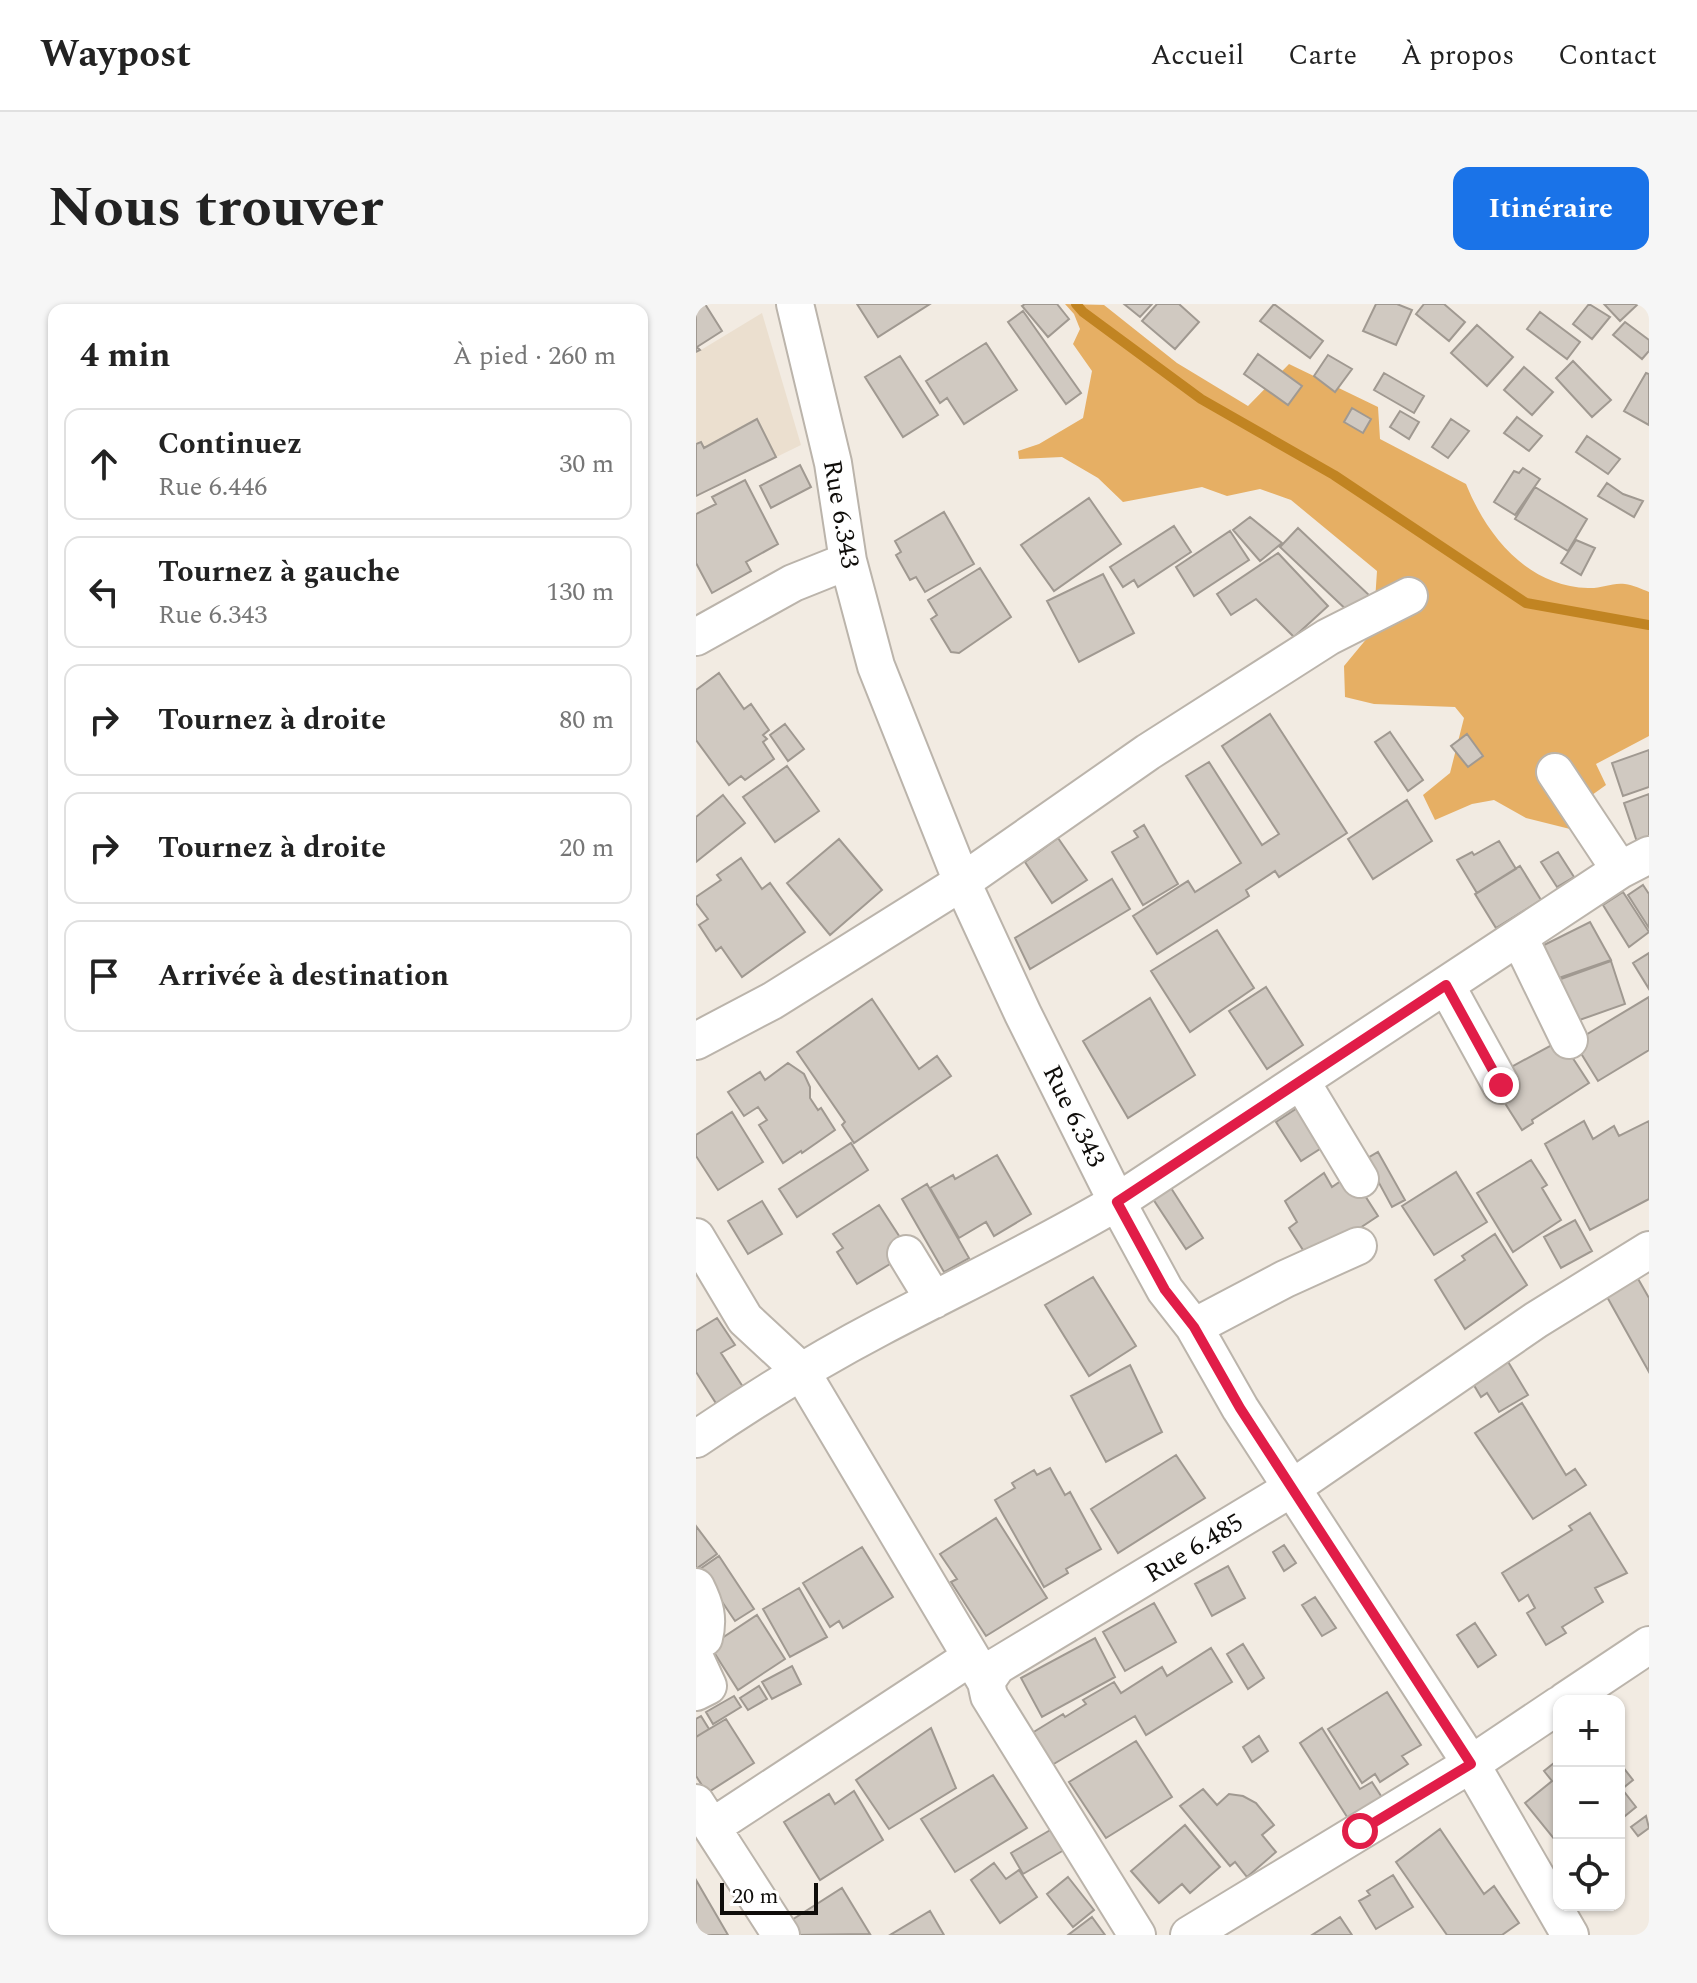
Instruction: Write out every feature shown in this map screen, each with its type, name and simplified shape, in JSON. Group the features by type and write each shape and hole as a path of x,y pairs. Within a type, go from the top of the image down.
{"street":[{"name":"Rue 6.343","path":"795,304 833,463 848,561 876,666 962,882 1117,1202 1165,1290 1194,1327 1240,1408 1471,1764 1570,1935"},
{"path":"696,637 793,583 848,561"},
{"path":"696,1041 772,1001 962,882 1148,752 1328,637 1409,596"},
{"path":"696,1439 801,1371 1048,1243 1117,1202 1634,863 1555,772"},
{"path":"1519,937 1569,1040"},
{"path":"1446,985 1501,1085"},
{"path":"1301,1081 1360,1179"},
{"path":"696,1237 745,1319 801,1371 979,1669 989,1696 1137,1935"},
{"path":"1194,1327 1285,1279 1358,1246"},
{"name":"Rue 6.485","path":"704,1815 979,1669 997,1666 1292,1488 1536,1320 1649,1250"},
{"path":"906,1254 934,1300"},
{"path":"696,1587 706,1609 707,1625 704,1638 696,1642"},
{"path":"1574,1695 1649,1645"},
{"path":"696,1660 708,1686 696,1692"},
{"path":"1189,1935 1471,1764 1553,1709"},
{"path":"704,1815 781,1935"}],"shaded area":[{"path":"1065,304 1104,305 1177,363 1248,406 1289,364 1378,407 1380,439 1466,484 1485,522 1512,555 1528,568 1566,585 1593,588 1625,584 1649,592 1649,736 1596,764 1606,785 1585,800 1570,829 1526,818 1494,800 1472,804 1435,820 1423,795 1450,773 1464,718 1455,707 1374,704 1345,697 1344,666 1373,631 1377,571 1291,500 1260,489 1227,496 1202,487 1123,502 1098,478 1062,457 1019,459 1018,451 1039,444 1083,418 1092,371 1073,344 1080,329 1074,314"},
{"path":"762,313 801,445 696,496 696,353"}],"building":[{"path":"696,304 705,304 722,331 697,347 700,350 696,352"},
{"path":"857,304 930,304 878,337"},
{"path":"1057,304 1069,319 1048,337 1022,306"},
{"path":"1124,304 1152,304 1140,317"},
{"path":"1157,304 1179,304 1199,322 1175,349 1142,321"},
{"path":"1274,304 1323,341 1310,358 1260,321"},
{"path":"1376,304 1397,304 1412,310 1396,345 1363,331"},
{"path":"1424,304 1444,304 1465,322 1449,341 1416,314"},
{"path":"1589,304 1610,317 1592,339 1573,324"},
{"path":"1604,304 1638,304 1620,321"},
{"path":"1023,311 1081,393 1066,404 1008,322"},
{"path":"1540,312 1580,342 1567,359 1527,329"},
{"path":"1625,322 1649,340 1649,351 1642,359 1613,335"},
{"path":"1477,325 1513,357 1487,386 1451,353"},
{"path":"986,343 1017,390 964,424 947,398 940,403 926,381"},
{"path":"1258,354 1302,386 1288,405 1244,374"},
{"path":"1328,355 1352,369 1335,392 1314,376"},
{"path":"900,356 938,415 903,437 865,377"},
{"path":"1573,361 1611,400 1592,417 1556,378"},
{"path":"1524,367 1553,392 1532,415 1504,390"},
{"path":"1384,373 1424,396 1414,413 1374,390"},
{"path":"1646,373 1649,374 1649,425 1624,411"},
{"path":"1352,408 1371,419 1363,433 1344,422"},
{"path":"1400,411 1419,422 1409,439 1390,427"},
{"path":"1517,417 1542,436 1529,451 1504,433"},
{"path":"757,419 776,457 696,496 696,444 701,442 704,448"},
{"path":"1451,419 1469,431 1448,458 1432,447"},
{"path":"1587,436 1620,459 1608,474 1576,452"},
{"path":"800,465 811,487 771,508 760,486"},
{"path":"1523,468 1540,479 1515,515 1494,502 1514,471 1519,473"},
{"path":"745,480 778,544 746,562 751,571 712,593 696,563 696,514 716,504 712,497"},
{"path":"1607,483 1623,494 1643,501 1634,517 1598,496"},
{"path":"1535,487 1587,519 1568,551 1515,519"},
{"path":"1089,498 1121,544 1054,591 1021,545"},
{"path":"944,512 974,564 925,592 916,577 910,580 896,555 901,552 895,541"},
{"path":"1250,517 1282,543 1260,561 1233,530"},
{"path":"1174,526 1191,552 1138,587 1134,580 1123,587 1110,567"},
{"path":"1298,528 1371,597 1353,616 1280,547"},
{"path":"1230,531 1249,560 1194,596 1176,567"},
{"path":"1576,540 1595,548 1581,575 1561,563"},
{"path":"1278,553 1328,606 1294,637 1256,599 1231,615 1217,594"},
{"path":"980,568 1011,617 959,653 951,652 931,619 937,615 928,600"},
{"path":"1103,574 1134,633 1079,662 1047,601"},
{"path":"719,673 744,709 751,704 769,730 763,735 767,739 763,742 774,759 745,780 741,776 729,785 696,740 696,690"},
{"path":"1270,714 1347,833 1279,877 1275,871 1246,890 1249,896 1157,954 1133,916 1188,881 1195,892 1241,863 1186,776 1209,762 1262,845 1279,834 1222,746"},
{"path":"785,724 804,749 788,761 770,735"},
{"path":"1390,732 1423,780 1408,791 1375,742"},
{"path":"1467,734 1483,756 1468,767 1451,746"},
{"path":"1649,750 1649,787 1623,796 1612,763"},
{"path":"787,766 819,811 775,842 743,797"},
{"path":"1649,794 1649,838 1637,842 1624,803"},
{"path":"723,795 745,823 696,862 696,817"},
{"path":"1407,800 1432,841 1373,879 1348,839"},
{"path":"1144,825 1178,884 1143,905 1112,852 1138,837 1134,831"},
{"path":"1058,838 1087,880 1052,903 1025,862"},
{"path":"839,839 882,890 830,935 787,883"},
{"path":"1499,841 1516,869 1477,893 1457,860 1472,852 1474,855"},
{"path":"1558,852 1574,877 1557,887 1541,862"},
{"path":"741,858 762,889 770,883 805,932 742,977 721,947 716,951 699,925 708,919 696,903 696,897 721,880 717,875"},
{"path":"1520,866 1541,900 1496,928 1475,894"},
{"path":"1112,879 1130,909 1030,969 1015,938"},
{"path":"1643,885 1649,894 1649,928 1628,895"},
{"path":"1623,892 1649,932 1629,947 1603,905"},
{"path":"1590,922 1611,960 1556,979 1538,948"},
{"path":"1217,930 1254,988 1190,1032 1151,971"},
{"path":"1649,953 1649,989 1633,963"},
{"path":"1611,961 1625,1004 1571,1023 1558,980"},
{"path":"1266,987 1303,1045 1267,1069 1229,1011"},
{"path":"1649,997 1649,1050 1598,1081 1574,1042"},
{"path":"1150,998 1195,1075 1128,1118 1083,1041"},
{"path":"872,999 919,1069 937,1056 951,1076 854,1143 842,1125 845,1122 797,1052"},
{"path":"1561,1040 1589,1083 1532,1120 1533,1123 1522,1130 1501,1097 1502,1072"},
{"path":"788,1063 804,1074 810,1087 810,1098 818,1110 821,1108 835,1130 783,1163 759,1125 767,1120 758,1107 744,1116 728,1092 760,1072 765,1080"},
{"path":"1308,1101 1334,1140 1301,1161 1276,1122"},
{"path":"732,1112 763,1162 718,1190 696,1156 696,1135"},
{"path":"1584,1121 1593,1139 1614,1126 1619,1136 1649,1121 1649,1199 1590,1230 1545,1144"},
{"path":"851,1143 868,1170 797,1217 779,1189"},
{"path":"1378,1152 1405,1200 1392,1207 1366,1159"},
{"path":"997,1155 1031,1214 994,1236 986,1222 959,1238 930,1188 953,1175 955,1179"},
{"path":"1531,1160 1547,1185 1542,1188 1561,1220 1513,1252 1477,1193"},
{"path":"1456,1172 1487,1222 1434,1255 1402,1206"},
{"path":"1324,1173 1332,1187 1351,1174 1378,1216 1310,1261 1289,1228 1297,1222 1285,1201"},
{"path":"927,1184 969,1258 944,1272 902,1199"},
{"path":"1171,1188 1203,1238 1186,1249 1153,1199"},
{"path":"762,1201 782,1234 748,1254 728,1221"},
{"path":"879,1205 903,1242 889,1251 895,1261 857,1284 837,1252 843,1248 833,1234"},
{"path":"1575,1220 1592,1251 1561,1268 1544,1237"},
{"path":"1495,1234 1527,1285 1465,1329 1435,1280 1465,1260 1462,1256"},
{"path":"1093,1277 1136,1346 1089,1376 1045,1305"},
{"path":"1637,1277 1649,1298 1649,1372 1606,1295"},
{"path":"717,1318 735,1345 721,1353 745,1390 719,1408 696,1372 696,1331"},
{"path":"1507,1360 1528,1395 1499,1412 1487,1393 1481,1397 1472,1382"},
{"path":"1130,1365 1162,1432 1106,1462 1071,1396"},
{"path":"1522,1403 1566,1475 1575,1469 1586,1485 1533,1519 1475,1433"},
{"path":"1176,1455 1205,1498 1118,1553 1091,1509"},
{"path":"1050,1468 1065,1495 1070,1492 1101,1549 1066,1569 1068,1573 1044,1587 995,1500 1015,1488 1012,1483 1034,1470 1037,1475"},
{"path":"1590,1513 1627,1573 1595,1588 1603,1602 1562,1627 1566,1633 1546,1645 1527,1613 1535,1608 1528,1595 1519,1601 1502,1573 1572,1530 1569,1526"},
{"path":"996,1518 1047,1598 986,1636 951,1582 957,1579 940,1554"},
{"path":"696,1526 717,1554 696,1569"},
{"path":"1284,1545 1296,1563 1284,1571 1273,1552"},
{"path":"862,1547 893,1597 843,1628 839,1621 830,1627 803,1583"},
{"path":"719,1556 754,1609 735,1621 700,1569"},
{"path":"1228,1566 1245,1598 1212,1616 1195,1584"},
{"path":"799,1588 827,1637 790,1657 763,1609"},
{"path":"1315,1597 1336,1628 1322,1636 1302,1605"},
{"path":"1154,1603 1176,1642 1125,1671 1103,1632"},
{"path":"757,1615 785,1659 738,1690 710,1646"},
{"path":"1475,1623 1496,1655 1478,1667 1457,1635"},
{"path":"1095,1638 1115,1677 1042,1717 1021,1678"},
{"path":"1243,1644 1264,1678 1248,1689 1227,1654"},
{"path":"1211,1648 1232,1682 1146,1735 1135,1716 1052,1765 1032,1733 1086,1704 1083,1700 1114,1682 1121,1693 1162,1667 1167,1676"},
{"path":"792,1666 801,1684 772,1699 762,1682"},
{"path":"759,1686 767,1699 748,1710 740,1698"},
{"path":"1387,1692 1421,1745 1402,1756 1408,1764 1380,1782 1375,1774 1362,1783 1328,1729"},
{"path":"734,1696 741,1707 713,1724 706,1712"},
{"path":"701,1716 709,1729 696,1737 696,1719"},
{"path":"726,1719 754,1763 707,1793 696,1776 696,1737"},
{"path":"931,1728 956,1788 889,1829 856,1780"},
{"path":"1322,1728 1360,1789 1372,1782 1383,1799 1349,1820 1300,1743"},
{"path":"1259,1736 1268,1751 1252,1762 1243,1747"},
{"path":"1136,1741 1172,1797 1106,1838 1069,1782"},
{"path":"1553,1764 1553,1838 1525,1803 1552,1781 1544,1771"},
{"path":"1625,1770 1633,1780 1625,1787"},
{"path":"993,1775 1027,1828 955,1872 921,1819"},
{"path":"1203,1789 1217,1805 1229,1794 1243,1796 1256,1803 1274,1825 1262,1835 1276,1852 1247,1877 1235,1862 1230,1866 1180,1806"},
{"path":"854,1791 883,1840 820,1880 784,1822 829,1794 835,1804"},
{"path":"1625,1793 1636,1807 1625,1816"},
{"path":"1646,1816 1649,1828 1638,1836 1631,1827"},
{"path":"1185,1825 1220,1867 1190,1893 1182,1884 1159,1903 1131,1871"},
{"path":"1052,1829 1064,1850 1023,1874 1011,1853"},
{"path":"1440,1829 1484,1894 1494,1886 1519,1923 1502,1935 1447,1935 1396,1862"},
{"path":"994,1863 1006,1879 1019,1870 1037,1897 1000,1923 971,1880"},
{"path":"1393,1875 1413,1907 1376,1929 1359,1901 1370,1895 1367,1891"},
{"path":"1068,1877 1094,1910 1073,1927 1047,1894"},
{"path":"696,1880 728,1935 696,1935"},
{"path":"842,1888 870,1934 794,1935 787,1923"},
{"path":"930,1911 944,1935 890,1935"},
{"path":"1092,1917 1105,1935 1068,1935"},
{"path":"1340,1917 1352,1935 1312,1935"}],"waterway":[{"path":"1076,304 1201,399 1334,475 1526,603 1649,625"}],"route":[{"path":"1360,1831 1471,1764 1240,1408 1194,1327 1165,1290 1117,1202 1446,985 1501,1085"}]}
